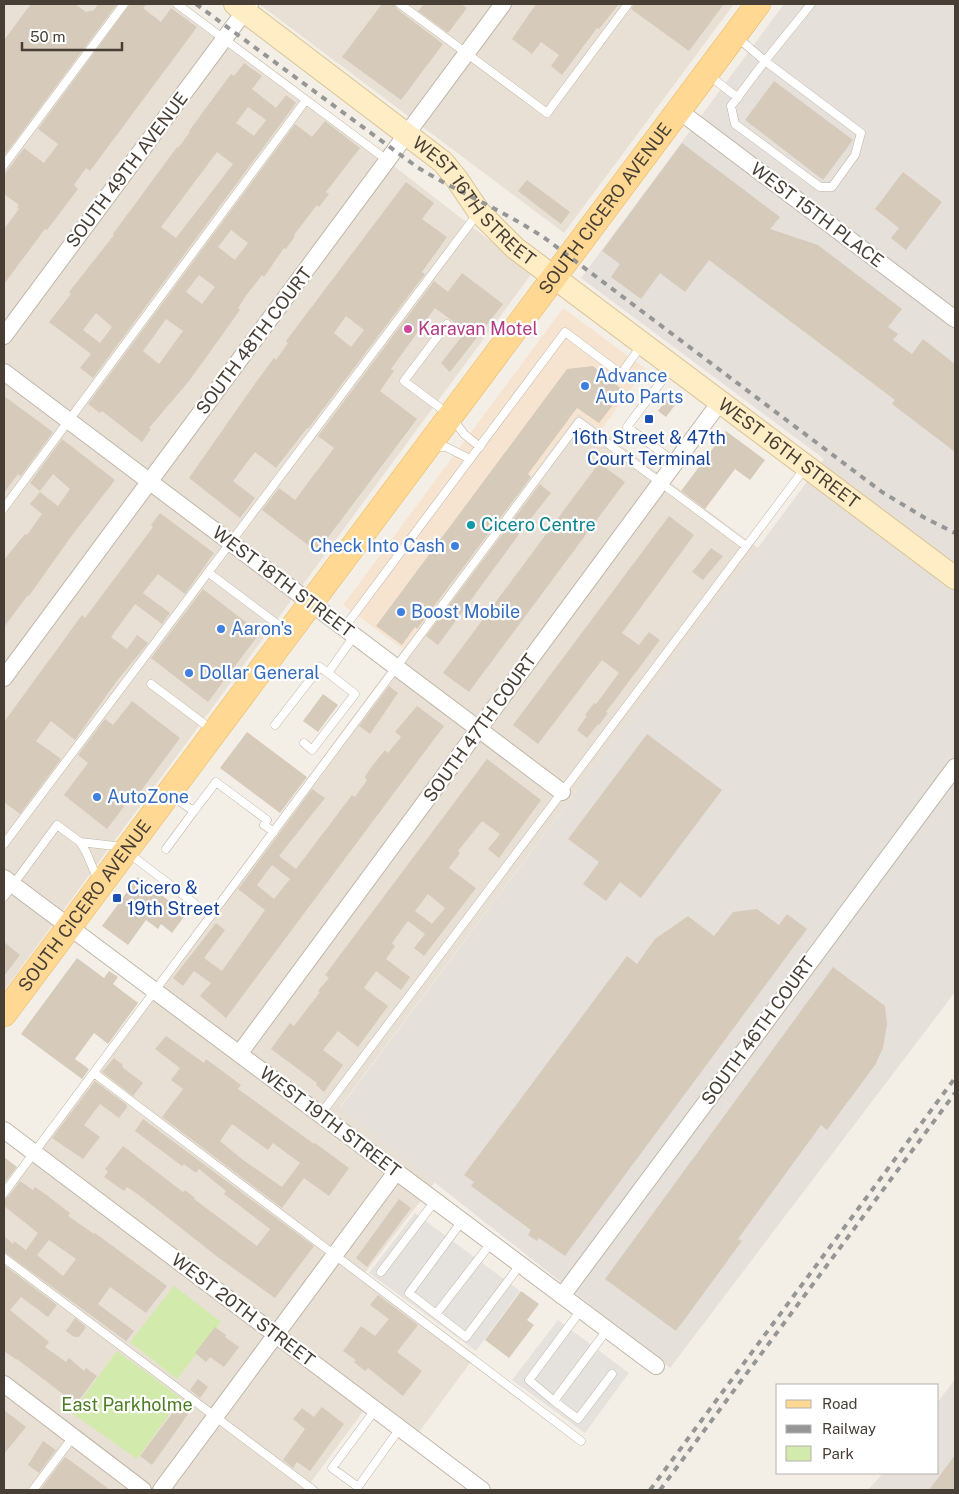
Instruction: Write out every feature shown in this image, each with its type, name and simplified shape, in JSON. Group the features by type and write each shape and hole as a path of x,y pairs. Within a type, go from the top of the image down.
{"main road":[{"name":"SOUTH CICERO AVENUE","path":"5,1011 758,4"}],"street":[{"name":"SOUTH 48TH COURT","path":"4,678 503,4"},
{"name":"SOUTH 49TH AVENUE","path":"4,336 224,38 243,6"},
{"name":"WEST 16TH STREET","path":"243,6 443,162 461,184 479,212 515,248 955,578"},
{"name":"WEST 15TH PLACE","path":"678,110 955,319"},
{"name":"WEST 18TH STREET","path":"4,372 562,792"},
{"name":"SOUTH 47TH COURT","path":"239,1054 720,402"},
{"name":"SOUTH 46TH COURT","path":"562,1296 955,767"},
{"name":"WEST 19TH STREET","path":"7,886 69,927 656,1366"},
{"name":"WEST 20TH STREET","path":"4,1130 482,1490"},
{"path":"161,1490 396,1172"},
{"path":"4,1384 143,1490"}],"lane":[{"path":"4,165 124,4"},
{"path":"177,4 387,160"},
{"path":"400,4 547,113 628,4"},
{"path":"734,35 765,61 860,133 855,155 832,187 820,187 736,124 732,106 765,61 812,4"},
{"path":"706,73 738,98"},
{"path":"4,508 306,100"},
{"path":"4,844 479,212"},
{"path":"446,324 404,381 451,416 464,434 480,446"},
{"path":"328,673 349,632 470,459 565,332 621,374 643,344"},
{"path":"672,366 627,427 676,463"},
{"path":"4,1193 579,422 746,546"},
{"path":"428,447 446,447 470,459"},
{"path":"320,1115 806,466"},
{"path":"209,573 289,633"},
{"path":"275,725 320,667 355,694 312,750 304,744"},
{"path":"151,684 215,732"},
{"path":"166,849 216,782 267,820 264,825 274,832"},
{"path":"169,794 194,811"},
{"path":"7,886 57,825 80,842 100,885"},
{"path":"80,842 127,849 194,903"},
{"path":"94,1073 581,1441"},
{"path":"381,1272 435,1201"},
{"path":"462,1221 409,1293 436,1314 466,1336 520,1265"},
{"path":"436,1314 491,1243"},
{"path":"4,1258 313,1490"},
{"path":"581,1310 528,1380 578,1419 612,1374"},
{"path":"554,1401 607,1330"},
{"path":"375,1410 332,1468 338,1473 358,1487 400,1428"},
{"path":"33,1490 73,1437"}],"shaded area":[{"path":"4,4 185,4 532,273 4,991"},
{"path":"259,4 734,4 564,233"},
{"path":"784,4 955,4 955,992 670,1368 340,1108 824,459 581,278"},
{"name":"Cicero Centre","path":"563,308 646,369 601,430 578,413 403,649 343,605"},
{"path":"578,413 758,548 340,1107 435,1182 365,1273 476,1355 419,1432 373,1398 311,1482 321,1490 4,1490 4,1187"},
{"path":"415,1213 520,1291 476,1351 369,1273"},
{"path":"558,1320 629,1373 585,1433 512,1380"},
{"path":"955,1379 955,1490 868,1490 882,1474 939,1474 939,1401"}],"green space":[{"name":"East Parkholme","path":"174,1286 221,1322 177,1379 130,1342"},
{"name":"East Parkholme","path":"117,1351 181,1398 137,1459 72,1413"}],"building":[{"path":"31,4 75,4 86,12 94,10 98,4 117,4 4,154 4,40"},
{"path":"130,4 147,4 143,8 161,22 171,8 197,27 90,171 86,168 74,185 78,189 4,284 4,229 19,209 17,207 19,205 4,194 4,175 24,148 44,163 58,144 38,129"},
{"path":"382,4 394,4 397,9 443,44 401,100 342,57"},
{"path":"424,4 461,4 467,8 448,33 418,11"},
{"path":"536,4 619,4 599,29 597,28 562,75 551,66 559,55 541,42 532,54 512,39"},
{"path":"634,4 724,4 689,51 631,9"},
{"path":"244,63 262,76 252,89 276,108 286,95 296,103 93,378 80,368 91,354 49,322 71,294 69,292 114,235 231,74 234,76","holes":["248,107 266,120 254,136 236,123","217,152 233,164 176,238 161,227","96,313 112,327 100,343 83,330"]},
{"path":"774,81 853,140 823,180 745,120"},
{"path":"325,121 360,148 326,192 329,194 319,207 317,205 294,235 286,249 284,248 264,277 262,275 248,293 238,308 240,310 189,381 149,428 151,429 142,442 102,411 100,413 88,404 295,124 312,137","holes":["231,230 248,243 235,260 218,247","199,275 215,287 202,304 186,292","166,319 183,331 159,364 143,351"]},
{"path":"682,143 780,217 770,229 818,245 902,309 888,327 898,334 893,340 912,354 923,339 955,364 955,452 892,404 895,400 709,260 685,292 660,273 641,299 611,277 620,264 602,251"},
{"path":"903,172 942,202 906,250 891,238 899,228 875,209"},
{"path":"527,180 570,212 561,224 518,191"},
{"path":"406,182 434,203 422,219 447,237 422,272 425,274 308,429 276,468 255,452 233,481 255,498 240,518 189,478 254,385 274,358 276,360 288,343 286,341","holes":["346,316 364,330 351,347 334,333"]},
{"path":"462,273 503,304 450,372 441,363 466,331 435,308 391,369 394,371 380,391 417,419 317,552 262,510 279,488 295,500 334,448 318,436 434,281 448,292"},
{"name":"Cicero Centre","path":"593,366 624,391 599,423 577,408 528,474 531,477 417,629 415,627 402,645 376,626 567,369"},
{"path":"670,395 678,401 666,417 658,411"},
{"path":"4,396 53,432 21,476 18,474 4,493"},
{"path":"726,431 765,460 750,480 735,469 705,509 681,491"},
{"path":"62,439 115,480 4,627 4,560 25,534 27,535 42,514 30,504 40,492 58,506 70,489 53,474 40,491 30,483"},
{"path":"599,463 625,482 469,692 443,673"},
{"path":"540,484 551,493 438,645 426,636"},
{"path":"160,513 214,553 185,594 158,574 143,593 170,613 162,624 135,604 111,637 127,649 137,635 148,643 116,682 75,740 51,721 36,741 61,759 20,814 4,802 4,722 82,615 85,618 153,527 151,525"},
{"path":"669,516 694,535 622,633 639,645 649,632 660,640 606,712 608,713 587,738 577,730 587,716 585,715 594,703 596,704 619,673 602,660 538,744 513,725"},
{"path":"711,548 723,556 703,580 692,572"},
{"path":"203,589 260,633 208,702 151,658"},
{"path":"389,686 398,693 370,734 359,726"},
{"path":"323,694 338,705 318,732 303,721"},
{"path":"132,701 180,738 135,799 132,796 107,829 64,795 88,763 78,755 105,719 113,725"},
{"path":"417,706 444,726 226,1018 200,996 211,983 194,971 183,986 173,978 216,923 225,930 204,958 222,971 265,910 238,889 312,789 325,798 279,856 296,869 352,795 355,797 367,780 365,778 366,775 373,765 385,750 388,753 401,737 395,732","holes":["272,865 290,879 274,899 257,885"]},
{"path":"247,732 307,777 280,813 220,768"},
{"path":"647,734 722,790 641,898 620,882 606,901 583,884 599,862 568,839"},
{"path":"487,759 541,800 499,858 488,849 500,834 482,821 458,851 460,853 449,868 476,888 424,956 414,948 425,934 408,921 392,943 395,946 386,959 410,977 401,990 376,971 364,988 388,1006 358,1047 338,1031 323,1050 343,1065 324,1092 316,1085 317,1083 271,1049 290,1023 294,1026 320,992 318,991 329,978 325,975","holes":["428,894 445,908 432,924 415,911"]},
{"path":"138,877 186,914 172,933 161,924 158,929 146,920 128,945 102,926"},
{"path":"757,909 779,925 787,914 807,929 565,1256 539,1238 537,1241 528,1235 531,1230 471,1186 474,1182 464,1175 627,956 637,964 655,939 688,916 714,936 733,912"},
{"path":"4,942 20,955 4,976"},
{"path":"77,958 104,978 109,971 118,977 113,984 138,1003 108,1044 94,1033 75,1059 89,1069 82,1079 21,1034"},
{"path":"833,967 885,1006 887,1024 883,1048 875,1065 827,1130 821,1125 738,1239 742,1241 676,1331 605,1279"},
{"path":"166,1036 204,1063 206,1059 241,1085 238,1089 349,1168 329,1196 304,1178 282,1208 162,1117 183,1089 171,1080 180,1068 155,1049","holes":["232,1124 268,1150 273,1143 300,1163 282,1187 243,1160 220,1141"]},
{"path":"114,1058 123,1065 122,1067 143,1083 133,1096 102,1072"},
{"path":"95,1081 127,1105 127,1107 119,1118 100,1104 84,1125 100,1137 83,1159 52,1138"},
{"path":"143,1119 314,1246 275,1298 219,1258 139,1195 127,1187 124,1191 104,1177 108,1172 105,1169 123,1146 183,1192 185,1190 194,1199 257,1246 270,1229 224,1194 226,1191 199,1169 196,1173 184,1164 182,1166 135,1131"},
{"path":"4,1157 17,1167 4,1184"},
{"path":"20,1181 33,1190 35,1187 70,1213 68,1216 95,1233 167,1286 146,1313 110,1287 98,1304 134,1331 126,1341 4,1252 4,1236 13,1244 14,1241 26,1250 38,1233 4,1206 4,1199 9,1196","holes":["49,1240 76,1259 63,1276 37,1255"]},
{"path":"399,1199 411,1208 367,1267 356,1258"},
{"path":"4,1265 57,1305 48,1317 21,1297 10,1310 49,1342 45,1347 66,1362 69,1358 84,1371 86,1368 97,1376 76,1404 4,1351"},
{"path":"521,1291 539,1304 527,1320 534,1325 509,1358 485,1340"},
{"path":"378,1295 418,1325 397,1352 422,1371 403,1396 368,1368 365,1371 354,1362 356,1360 343,1351 361,1326 375,1336 389,1319 370,1305"},
{"path":"75,1318 86,1327 79,1337 74,1337 66,1331"},
{"path":"215,1327 239,1347 224,1367 210,1357 206,1362 195,1353"},
{"path":"198,1379 208,1387 200,1398 190,1390"},
{"path":"183,1399 193,1407 152,1465 140,1456"},
{"path":"322,1407 344,1424 310,1471 297,1462 293,1468 283,1460 305,1429 293,1419 302,1408 314,1417"},
{"path":"4,1410 26,1427 4,1454"},
{"path":"43,1441 56,1450 39,1473 28,1465"},
{"path":"955,1455 955,1490 929,1490"},
{"path":"65,1457 90,1475 110,1490 40,1490"}],"railway":[{"path":"196,4 417,167 546,239 882,492 925,518 955,533"},
{"path":"650,1490 955,1078"},
{"path":"660,1490 955,1093"}],"place":[{"name":"Karavan Motel","path":"408,329"},
{"name":"Advance Auto Parts","path":"585,386"},
{"name":"16th Street & 47th Court Terminal","path":"649,419"},
{"name":"Cicero Centre","path":"471,525"},
{"name":"Check Into Cash","path":"455,546"},
{"name":"Boost Mobile","path":"401,612"},
{"name":"Aaron's","path":"221,629"},
{"name":"Dollar General","path":"189,673"},
{"name":"AutoZone","path":"97,797"},
{"name":"Cicero & 19th Street","path":"117,898"}]}
